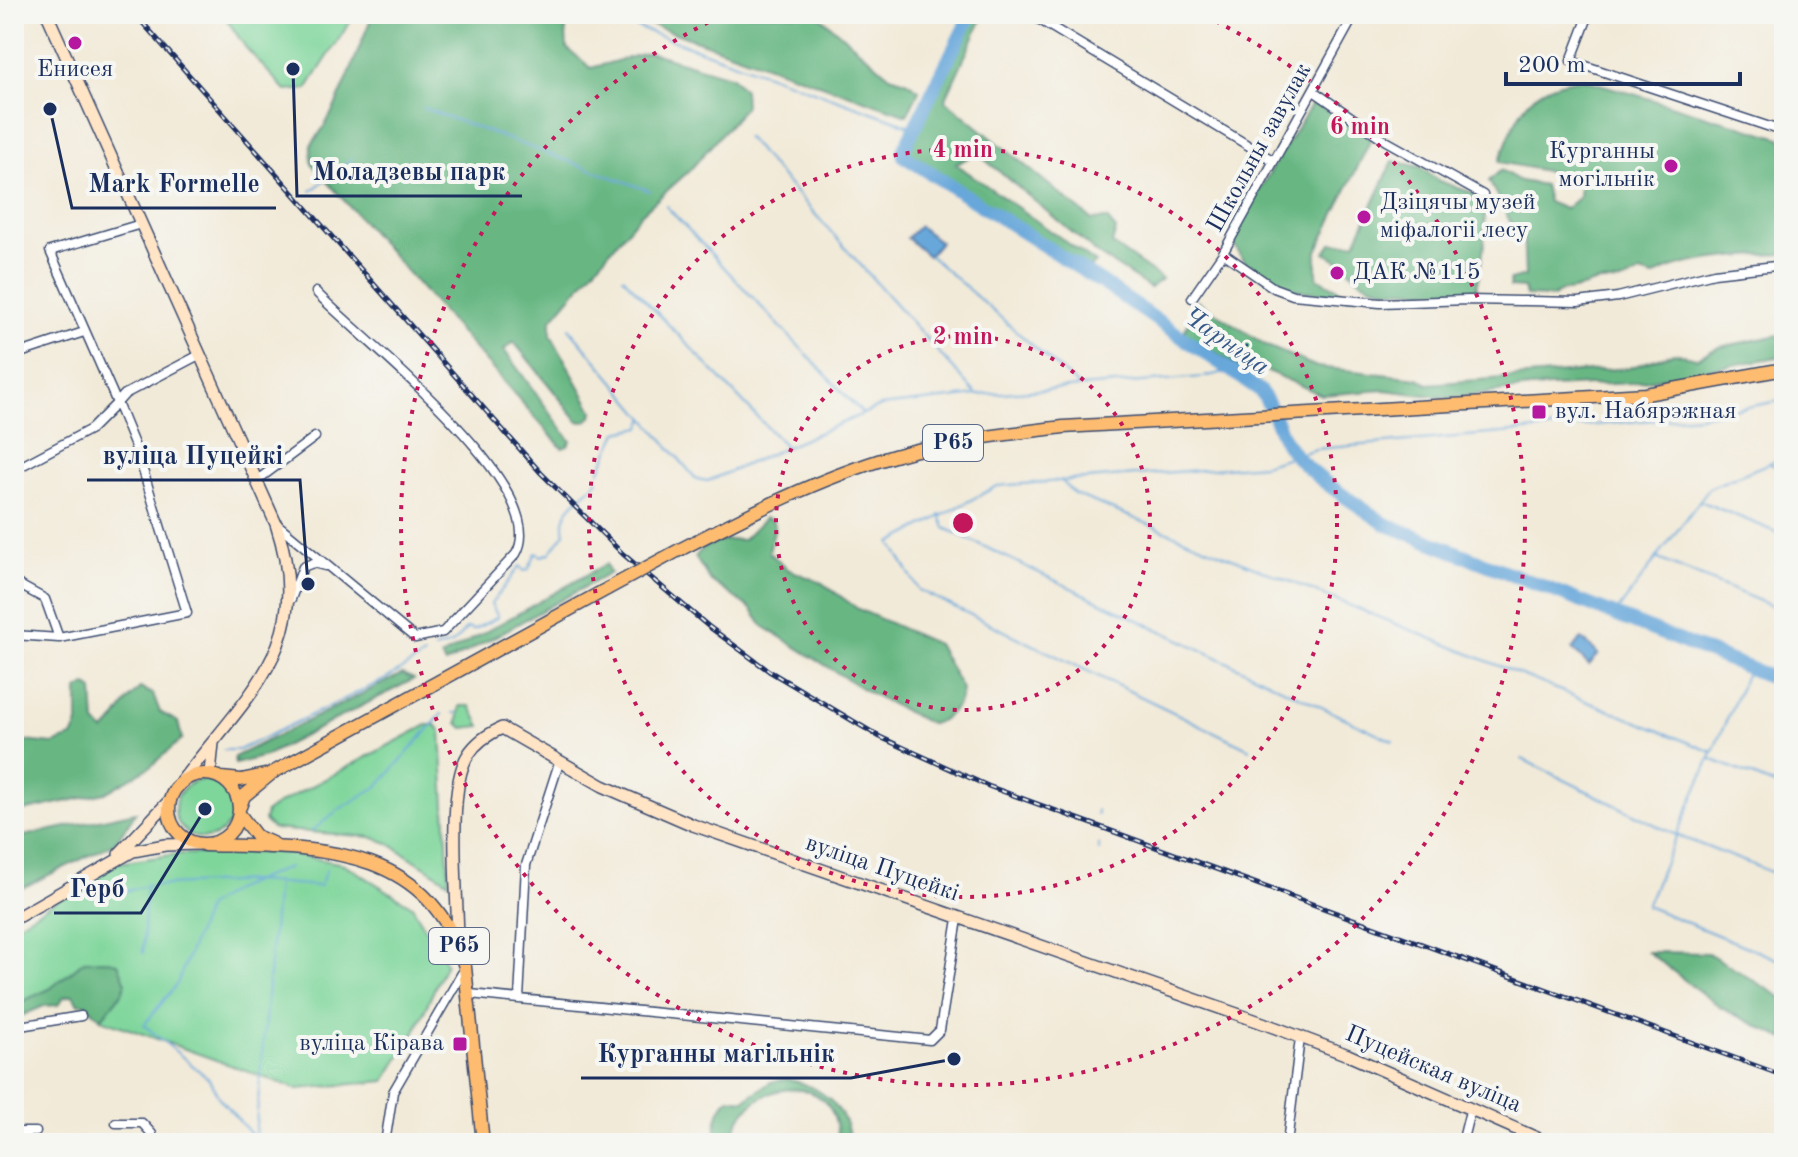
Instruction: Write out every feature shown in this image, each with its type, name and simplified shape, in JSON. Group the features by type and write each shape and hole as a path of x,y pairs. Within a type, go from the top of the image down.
{"main road":[{"name":"Р65","path":"201,845 223,840 231,833 244,796 272,773 607,589 816,483 924,449 1063,427 1646,394 1784,369"},
{"name":"Р65","path":"181,782 199,774 241,780 272,773"},
{"name":"Р65","path":"215,776 234,790 240,811 256,836 281,847"},
{"path":"181,782 170,800 174,828 201,845"},
{"name":"Р65","path":"201,845 281,847 340,853 394,872 433,906 458,942 465,967 483,1143"}],"street":[{"path":"47,14 276,524 287,565 291,599"},
{"path":"1030,14 1274,161"},
{"name":"Школьны завулак","path":"1192,298 1223,253 1315,92 1355,14"},
{"path":"1589,14 1571,61 1776,129"},
{"path":"1315,92 1386,141 1483,195"},
{"path":"14,635 59,638 187,613 138,454 50,251 141,224"},
{"path":"1223,253 1274,288 1293,295 1380,303 1468,300 1578,302 1618,297 1714,273 1784,265"},
{"path":"276,524 410,636 433,636 443,632 516,554 522,538 518,511 460,428 316,292"},
{"path":"14,355 84,332"},
{"path":"14,470 91,429 125,394 201,354"},
{"path":"256,481 315,437"},
{"path":"181,782 275,656 303,567 313,563 325,566"},
{"path":"14,582 45,599 59,638"},
{"name":"вуліца Пуцейкі","path":"458,942 456,791 467,756 488,734 502,728 510,730 559,763 693,825 1300,1038"},
{"path":"214,738 215,776"},
{"path":"519,999 526,865 559,763"},
{"path":"110,863 170,800"},
{"path":"14,919 133,851 201,845"},
{"path":"470,994 930,1040 940,1030 958,919"},
{"path":"385,1143 393,1092 465,967"},
{"path":"14,1027 81,1016"},
{"path":"1287,1143 1300,1038"},
{"name":"Пуцейская вуліца","path":"1300,1038 1548,1143"},
{"path":"1462,1143 1470,1111"},
{"path":"116,1123 142,1123 152,1134 152,1143"},
{"path":"14,1132 36,1132"}],"green space":[{"path":"223,14 355,14 307,89 286,91 246,48"},
{"path":"373,14 554,14 565,18 567,48 591,68 649,52 732,77 744,90 745,107 689,171 641,214 551,320 551,335 593,411 592,417 584,422 578,421 514,342 504,350 571,441 568,446 562,448 312,164 311,145 338,100"},
{"path":"621,14 817,14 890,76 906,81 919,90 907,115"},
{"path":"977,14 982,19 945,100 1092,220 1107,219 1116,230 1112,244 1162,279 1150,288 1098,254 977,153 956,164 1096,263 1088,269 908,152"},
{"path":"1583,79 1784,139 1784,254 1698,261 1665,270 1653,277 1640,273 1624,281 1598,282 1561,291 1553,297 1526,296 1524,288 1510,287 1510,280 1525,276 1523,226 1511,223 1489,181 1501,170 1520,181 1544,185 1548,202 1565,209 1579,197 1580,181 1566,175 1499,162 1526,104 1548,87"},
{"path":"1313,102 1371,139 1317,251 1317,278 1353,297 1300,290 1268,280 1242,258 1233,241 1244,215"},
{"path":"1393,161 1420,167 1439,181 1485,201 1484,246 1476,291 1379,288 1363,282 1325,253 1331,243 1355,243"},
{"path":"1198,301 1267,346 1317,367 1418,378 1428,384 1629,368 1674,353 1696,358 1720,347 1784,334 1784,356 1631,383 1530,388 1449,398 1384,390 1322,395 1265,370 1250,374 1184,332"},
{"path":"765,518 772,520 775,526 769,552 787,569 822,583 858,609 937,644 962,689 952,712 930,724 866,691 763,626 751,609 710,580 695,557 699,552 716,542 743,540"},
{"path":"606,564 610,573 445,664 441,657"},
{"path":"402,674 414,679 265,756 235,764 234,757"},
{"path":"86,685 93,690 95,723 104,731 140,688 153,694 160,712 178,722 182,739 150,767 105,793 14,813 14,731 16,740 53,744 72,737 78,724 78,690"},
{"path":"460,706 470,706 481,726 463,728 458,723"},
{"path":"427,725 436,725 441,731 449,882 388,843 371,837 273,829 264,821 266,812 276,805"},
{"path":"204,780 225,788 233,809 225,830 204,838 183,830 175,809 183,788"},
{"path":"136,812 115,843 14,892 14,838"},
{"path":"281,852 344,864 412,906 446,963 414,1034 385,1081 297,1089 101,1019 122,993 84,961 50,989 14,1005 14,926 118,863 178,854"},
{"path":"1648,952 1708,953 1784,999 1784,1039 1721,1008"},
{"path":"84,961 118,963 126,983 122,993 101,1019 86,1004 78,1004 73,995 64,997 58,1005 44,1006 14,1019 14,1005 50,989"},
{"path":"787,1079 811,1087 830,1100 844,1119 850,1143 837,1143 834,1118 824,1101 808,1092 789,1089 769,1094 752,1105 739,1121 733,1143 716,1143 717,1119 729,1098 744,1100 771,1082"}],"water":[{"path":"919,226 940,242 928,256 907,238"},
{"path":"1582,639 1599,654 1589,665 1572,649"}],"waterway":[{"path":"600,14 916,128"},
{"name":"Чарніца","path":"971,14 903,151 904,156 1104,284 1258,389 1295,455 1327,484 1385,524 1784,682"},
{"path":"423,108 650,191"},
{"path":"746,137 977,395 1080,387"},
{"path":"311,191 352,159"},
{"path":"666,206 863,414"},
{"path":"929,255 1080,387 1203,377 1230,371"},
{"path":"623,277 786,447"},
{"path":"569,328 696,479 708,481 881,406 977,395"},
{"path":"1250,749 919,590 891,543 997,486 1263,465 1316,449 1699,416 1784,400"},
{"path":"599,472 618,432 641,427 645,418"},
{"path":"1615,614 1709,488 1784,457"},
{"path":"1770,464 1784,470"},
{"path":"435,649 452,644 467,628 473,630 498,617 491,604 520,566 524,571 528,570 536,553 542,556 550,553 565,533 564,524 569,509 598,480"},
{"path":"1061,480 1074,494 1712,752"},
{"path":"1700,501 1784,535"},
{"path":"940,515 945,528 1393,741"},
{"path":"1656,558 1784,611"},
{"path":"223,750 239,750 384,680 424,656"},
{"path":"1749,668 1646,906 1784,962"},
{"path":"312,831 338,810 378,786 442,714"},
{"path":"1522,759 1676,835 1784,877"},
{"path":"1711,759 1784,789"},
{"path":"1097,810 1097,815"},
{"path":"1099,844 1099,851"},
{"path":"259,1143 219,1098 209,1079 144,1025 177,984 207,907 233,890 289,867"},
{"path":"146,886 254,881 320,886 326,870"},
{"path":"255,1136 277,883"},
{"path":"114,894 146,886 143,953"}],"railway":[{"path":"135,14 541,473 623,554 708,626 769,671 880,737 988,786 1784,1076"}],"place":[{"name":"Енисея","path":"75,43"},
{"name":"Моладзевы парк","path":"293,69"},
{"name":"Mark Formelle","path":"50,109"},
{"name":"Курганны могільнік","path":"1671,166"},
{"name":"Дзіцячы музей міфалогіі лесу","path":"1364,217"},
{"name":"ДАК №115","path":"1337,273"},
{"name":"вул. Набярэжная","path":"1539,412"},
{"name":"вуліца Пуцейкі","path":"308,584"},
{"name":"Герб","path":"205,809"},
{"name":"вуліца Кірава","path":"460,1044"},
{"name":"Курганны магільнік","path":"954,1059"}]}
